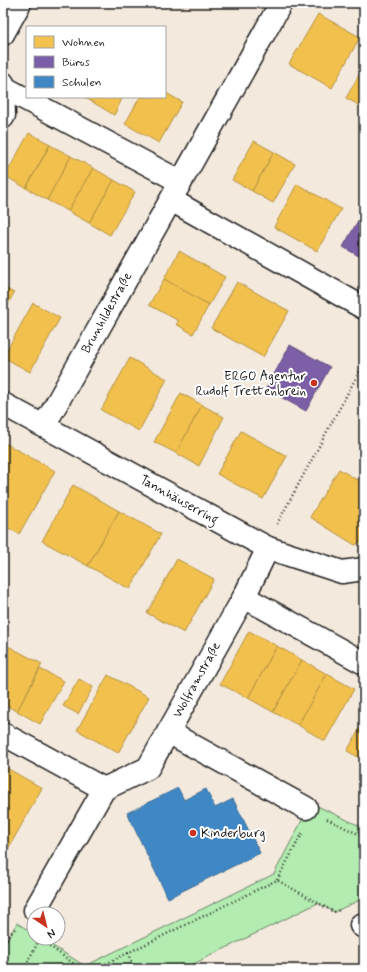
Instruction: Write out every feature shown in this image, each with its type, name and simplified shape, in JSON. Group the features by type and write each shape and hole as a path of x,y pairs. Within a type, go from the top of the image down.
{"street":[{"path":"3,34 20,3"},
{"name":"Brunhildestraße","path":"44,426 281,3"},
{"path":"3,83 3,117"},
{"path":"3,87 176,191 364,308"},
{"name":"Tannhäuserring","path":"3,404 268,548 342,572 364,570"},
{"name":"Wolframstraße","path":"104,789 148,768 244,597 268,548"},
{"path":"244,597 364,663"},
{"path":"168,732 310,810"},
{"path":"3,734 104,789 37,906"}],"path":[{"path":"268,548 278,523 364,363"},
{"path":"95,969 277,880 310,810 364,837"},
{"path":"277,880 334,912 341,909"},
{"path":"24,969 36,946"},
{"path":"50,946 80,969"},
{"path":"128,952 134,969"}],"green space":[{"path":"311,803 364,828 364,895 362,899 334,912 318,903 183,969 3,969 3,946 17,923 26,929 26,946 53,946 85,966 274,874"}],"building: Wohnen":[{"path":"318,14 360,37 332,88 289,64"},
{"path":"364,66 364,108 346,98"},
{"path":"166,93 182,102 159,143 125,124 139,98 166,98"},
{"path":"86,98 122,98 114,115"},
{"path":"29,133 50,144 26,188 5,176"},
{"path":"254,141 274,152 252,191 232,180"},
{"path":"50,145 71,156 47,200 26,188"},
{"path":"274,152 295,164 273,203 252,191"},
{"path":"71,156 93,168 68,211 47,200"},
{"path":"93,168 114,180 89,223 68,211"},
{"path":"114,180 135,192 110,235 89,223"},
{"path":"297,184 341,209 317,251 274,227"},
{"path":"179,251 225,277 209,305 164,279"},
{"path":"164,279 209,305 193,334 176,324 179,321 149,305"},
{"path":"237,282 289,311 263,357 211,328"},
{"path":"3,287 14,293 3,313"},
{"path":"33,303 60,318 30,372 3,357"},
{"path":"130,358 167,379 139,431 101,410"},
{"path":"181,393 202,405 176,453 154,442"},
{"path":"202,405 224,417 199,466 176,453"},
{"path":"241,431 287,456 263,499 217,474"},
{"path":"3,442 55,471 19,534 3,525"},
{"path":"339,469 357,480 364,476 364,540 355,545 310,517"},
{"path":"73,485 119,511 88,566 42,541"},
{"path":"119,511 161,534 130,589 88,566"},
{"path":"177,559 214,579 184,633 147,613"},
{"path":"249,631 277,646 248,698 220,684"},
{"path":"6,645 42,664 17,711 3,704 3,651"},
{"path":"277,646 302,660 273,712 248,698"},
{"path":"302,660 327,674 298,725 273,712"},
{"path":"40,669 64,681 40,724 17,711"},
{"path":"327,674 354,689 325,741 298,725"},
{"path":"108,675 149,697 118,753 77,730"},
{"path":"79,679 93,687 78,714 63,706"},
{"path":"364,721 364,760 347,751"},
{"path":"3,766 42,788 3,858"}],"building: Büros":[{"path":"364,210 364,259 343,247"},
{"path":"290,345 330,367 306,411 266,389"}],"building: Schulen":[{"name":"Kinderburg","path":"178,788 184,800 206,789 215,808 233,799 260,853 168,898 127,813"}],"place":[{"name":"ERGO Agentur Rudolf Trettenbrein","path":"314,383"},
{"name":"Kinderburg","path":"193,833"}]}
